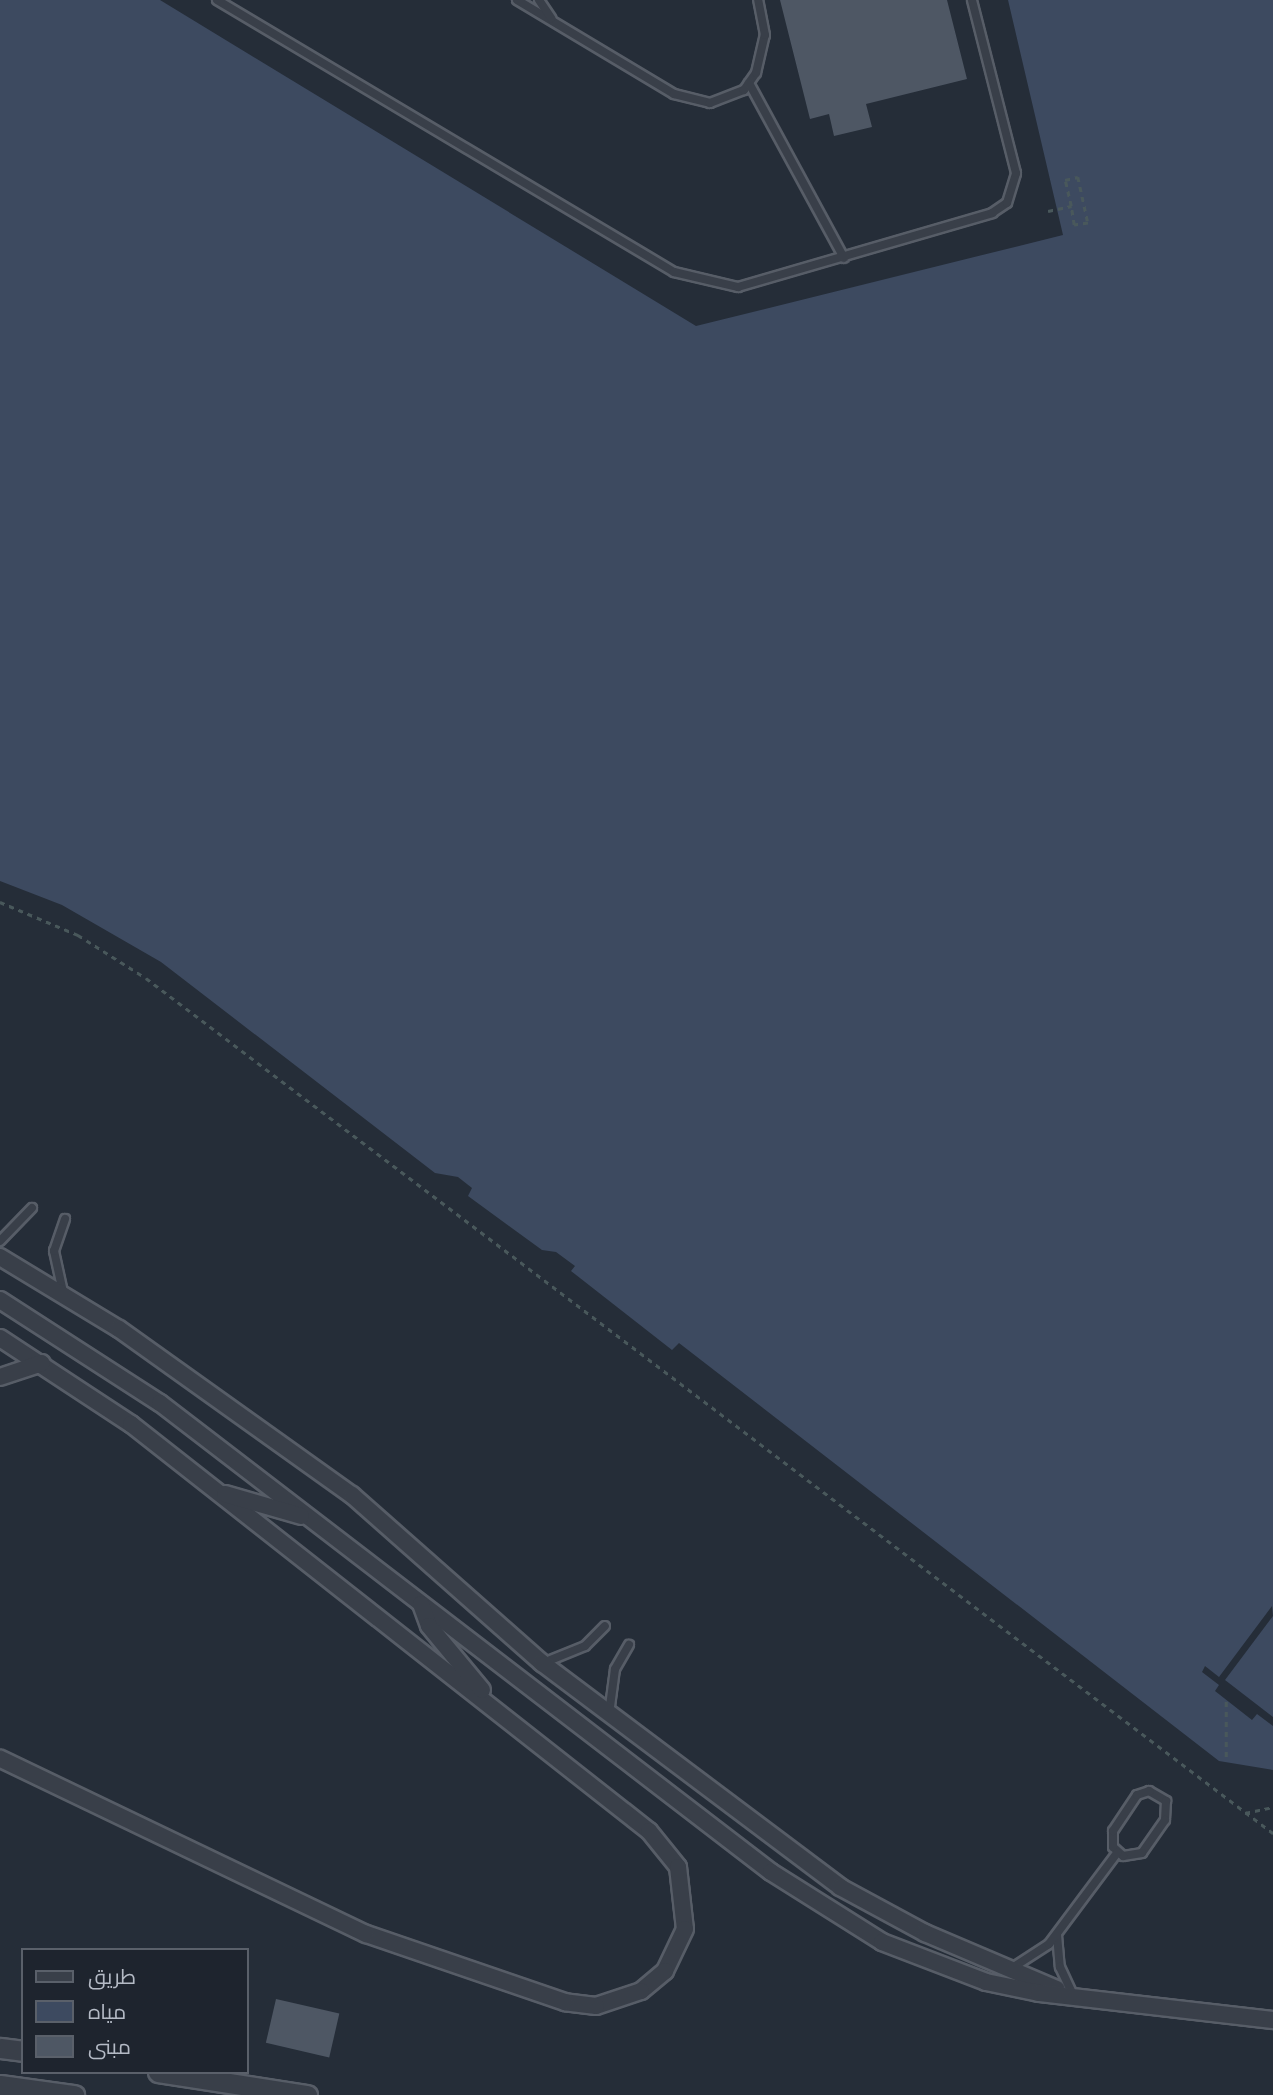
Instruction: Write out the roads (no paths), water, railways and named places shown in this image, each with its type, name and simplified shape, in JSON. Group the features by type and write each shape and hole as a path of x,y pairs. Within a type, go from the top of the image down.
{"street":[{"path":"0,1257 64,1295 352,1496 542,1663 840,1887 925,1933 1073,1995"},
{"path":"0,1300 160,1403 421,1604 833,1913 936,1965 986,1982 1273,2020"},
{"path":"0,1338 42,1363 215,1491 649,1831 678,1867 687,1914 681,1944 665,1971 627,1999 596,2006 565,2002 412,1952 0,1759"},
{"path":"0,1377 42,1363"},
{"path":"215,1491 310,1519"},
{"path":"421,1604 440,1641 496,1710"},
{"path":"0,2048 21,2051"},
{"path":"172,2074 307,2095"},
{"path":"0,2085 74,2095"}],"lane":[{"path":"218,0 689,280 746,286 992,213 1012,195 1016,173 972,0"},
{"path":"517,0 692,102 728,99 749,83 763,55 758,0"},
{"path":"539,0 555,23"},
{"path":"749,83 844,258"},
{"path":"0,1241 32,1208"},
{"path":"64,1295 54,1251 65,1219"},
{"path":"542,1663 585,1646 605,1626"},
{"path":"609,1714 615,1669 629,1645"},
{"path":"1010,1969 1057,1936 1117,1853 1113,1831 1137,1795 1162,1795 1168,1814 1142,1853 1117,1853"},
{"path":"1057,1936 1060,1967 1073,1995"}],"water":[{"path":"0,0 160,0 696,326 1063,235 1008,0 1273,0 1273,1770 1219,1761 679,1343 672,1350 571,1271 575,1266 556,1252 542,1250 468,1196 472,1188 458,1177 435,1173 161,962 62,905 0,881"}]}
